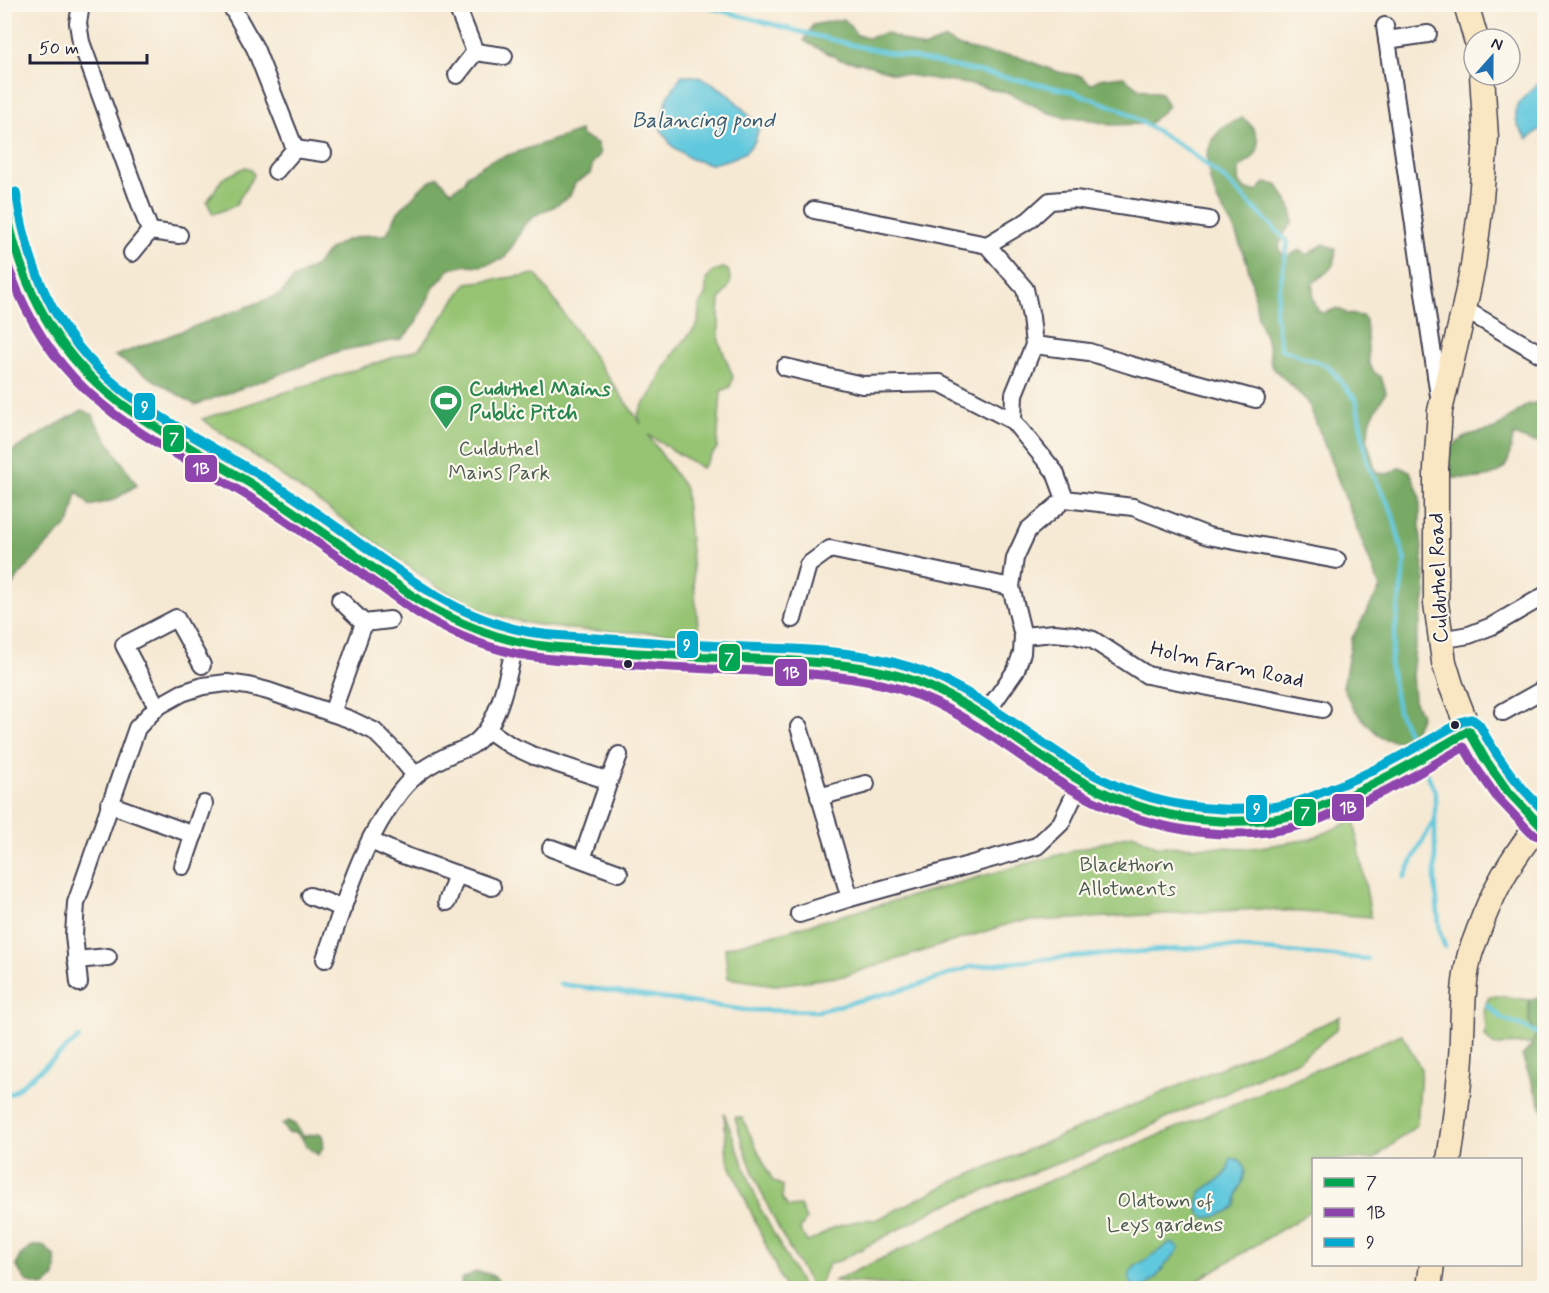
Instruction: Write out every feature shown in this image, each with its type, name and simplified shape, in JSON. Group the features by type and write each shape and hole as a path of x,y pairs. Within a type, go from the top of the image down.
{"main road":[{"path":"1466,4 1473,27"},
{"name":"Culduthel Road","path":"1483,87 1486,138 1473,266 1440,411 1436,489 1436,603 1444,662 1450,685 1469,731 1506,789 1542,822"},
{"path":"1449,1158 1462,1037 1462,1003 1469,957 1498,884 1517,852 1542,822"},
{"path":"1429,1288 1432,1266"}],"street":[{"path":"81,4 78,23 81,42 150,231"},
{"path":"231,4 255,48 295,149"},
{"path":"456,4 475,52"},
{"name":"Culduthel Road","path":"1428,34 1386,33 1437,376 1440,411"},
{"path":"475,52 504,56"},
{"path":"457,75 475,52"},
{"path":"295,149 323,153"},
{"path":"276,171 295,149"},
{"path":"4,194 10,231 12,271 83,370 111,396 138,417 260,489 433,608 480,630 516,641 573,649 800,661 858,667 904,677 944,692 1081,781 1118,800 1164,814 1194,819 1221,821 1300,814 1341,799 1384,779 1469,731"},
{"path":"987,245 1029,220 1050,201 1075,199 1209,220"},
{"path":"814,210 987,245 1025,289 1031,317 1034,345 1014,394 1012,421"},
{"path":"150,231 179,235"},
{"path":"132,253 150,231"},
{"path":"1464,309 1545,356"},
{"path":"1034,345 1089,352 1257,399"},
{"path":"785,367 862,385 940,383 1012,421 1055,472 1065,499"},
{"path":"984,716 1016,670 1022,652 1023,636 1011,587 1015,558 1028,530 1065,499 1133,507 1208,536 1337,560"},
{"path":"792,620 808,565 830,549 1011,587"},
{"path":"340,600 364,623"},
{"path":"1440,640 1492,626 1543,600"},
{"path":"157,707 124,645 176,618 202,665"},
{"path":"364,623 390,620"},
{"path":"332,713 364,623"},
{"name":"Holm Farm Road","path":"1023,636 1054,633 1075,635 1093,640 1147,675 1322,709"},
{"path":"325,959 358,867 388,807 415,775 439,760 473,744 488,730 498,708 516,641"},
{"path":"79,983 74,935 76,903 137,728 157,707 182,693 203,686 226,683 268,691 350,719 374,731 415,775"},
{"path":"1503,712 1545,689"},
{"path":"799,727 850,898"},
{"path":"488,730 510,745 534,756 609,781"},
{"path":"582,859 619,755"},
{"path":"799,914 1036,846 1061,823 1081,781"},
{"path":"819,797 866,784"},
{"path":"109,804 194,835"},
{"path":"183,866 204,804"},
{"path":"370,841 492,887"},
{"path":"551,848 619,873"},
{"path":"447,902 457,874"},
{"path":"310,896 343,908"},
{"path":"76,960 108,957"}],"green space":[{"path":"844,19 857,35 868,38 886,33 923,48 945,39 960,47 1016,56 1058,72 1081,76 1091,84 1099,79 1122,76 1140,89 1161,93 1168,106 1149,124 1110,125 1083,118 1069,118 1049,113 1011,94 974,85 893,73 862,63 841,60 804,41 813,25"},
{"path":"1242,118 1254,130 1258,146 1253,157 1239,168 1238,181 1246,190 1257,191 1265,183 1278,185 1292,210 1293,222 1283,235 1279,247 1283,256 1289,256 1299,250 1309,255 1324,244 1335,249 1333,265 1313,283 1313,298 1318,311 1325,313 1337,308 1348,314 1362,316 1366,320 1369,364 1381,377 1386,392 1371,419 1367,440 1376,473 1388,474 1400,467 1410,471 1420,496 1420,527 1426,594 1412,675 1414,700 1421,715 1414,732 1398,742 1382,738 1366,723 1352,706 1343,687 1352,638 1380,588 1308,402 1271,366 1269,347 1258,318 1247,263 1234,229 1218,202 1210,180 1207,155 1212,140 1224,126"},
{"path":"580,131 582,136 597,143 600,154 593,163 590,174 575,183 570,196 536,215 524,225 504,259 481,266 467,265 450,269 434,287 416,323 402,339 339,351 195,405 115,356 281,294 293,279 317,265 333,247 346,240 368,235 386,235 398,212 424,185 438,177 451,191 465,181 467,175 490,161"},
{"path":"245,167 251,169 254,175 235,206 213,214 207,202 222,179"},
{"name":"Culduthel Mains Park","path":"723,268 728,270 731,280 720,300 719,341 733,377 730,387 721,391 717,448 702,468 648,435 685,488 699,636 546,626 521,622 482,609 438,587 202,419 419,349 467,283 536,274 641,424 638,414 644,403 653,392 674,353 698,324 699,307 706,293 706,280 714,271"},
{"path":"1543,402 1544,441 1533,442 1514,435 1506,466 1494,475 1469,479 1454,478 1444,470 1448,449 1468,435 1495,429 1528,404"},
{"path":"82,410 93,415 137,485 114,500 90,506 77,492 70,522 12,586 9,572 5,574 5,455"},
{"name":"Blackthorn Allotments","path":"1354,820 1371,917 1259,909 1015,922 844,976 775,985 728,978 725,948 1133,834 1156,846 1253,848 1311,839"},
{"path":"1489,997 1529,1000 1529,1021 1536,1035 1532,1044 1493,1045 1485,1036 1486,1003"},
{"path":"1538,997 1544,999 1544,1110 1522,1056 1531,1046 1536,1035 1529,1021 1529,1000"},
{"path":"1340,1017 1337,1029 1299,1060 1270,1071 1229,1092 1123,1139 940,1207 839,1261 830,1263 818,1288 813,1288 778,1227 749,1162 735,1117 742,1118 773,1181 783,1186 782,1198 788,1207 800,1206 806,1219 800,1230 807,1242 842,1225 876,1220 950,1183"},
{"name":"Oldtown of Leys gardens","path":"1402,1034 1421,1069 1417,1125 1375,1158 1312,1158 1312,1209 1187,1288 909,1288 834,1281 1025,1191"},
{"path":"724,1113 760,1208 803,1288 785,1288 727,1158"},
{"path":"288,1121 296,1125 303,1136 322,1135 323,1146 318,1155 306,1146 295,1132 288,1133 282,1124"},
{"path":"32,1246 44,1246 55,1257 55,1277 44,1286 27,1281 16,1265 20,1256"},
{"path":"475,1272 495,1277 500,1288 460,1288 462,1279"}],"water":[{"name":"Balancing pond","path":"682,75 705,79 716,85 735,100 759,127 755,141 746,152 711,164 691,159 672,146 660,128 667,100"},
{"path":"1544,79 1544,126 1528,139 1518,125 1517,109 1524,97"},
{"path":"1231,1158 1240,1160 1244,1168 1244,1177 1235,1205 1223,1214 1206,1218 1198,1209 1199,1196 1227,1172"},
{"path":"1170,1243 1179,1248 1154,1279 1142,1287 1132,1285 1129,1276 1133,1268"}],"waterway":[{"path":"704,4 857,46 1070,91 1120,109 1188,150 1227,181 1288,242 1275,312 1281,349 1328,366 1356,400 1368,465 1392,512 1405,562 1390,666 1398,711 1415,748"},
{"path":"1425,769 1435,791 1435,883 1440,933 1445,947"},
{"path":"1404,878 1433,822"},
{"path":"560,984 745,1010 818,1011 916,986 970,967 1044,959 1217,946 1368,959"},
{"path":"1487,1005 1503,1019 1544,1038"},
{"path":"4,1096 12,1093 79,1038"}],"transit line":[{"name":"9","path":"16,192 22,223 40,282 68,333 109,379 150,410 286,492 427,590 476,616 516,629 546,634 819,651 893,662 920,670 969,694 1085,770 1117,786 1151,798 1204,808 1261,808 1303,800 1365,774 1463,721 1471,719 1480,726 1511,774 1541,808"},
{"name":"7","path":"4,197 19,259 44,316 79,365 102,388 143,419 279,502 420,601 473,628 518,642 551,647 807,662 856,667 903,677 951,697 1059,768 1097,790 1148,809 1202,820 1262,820 1307,812 1370,786 1469,731 1506,789 1539,824 1544,820"},
{"name":"1B","path":"4,255 24,305 41,336 62,365 94,398 140,432 276,514 413,610 474,641 532,657 844,677 905,690 970,722 1050,776 1109,808 1173,828 1206,833 1239,834 1273,831 1310,823 1386,790 1464,747 1496,796 1531,833 1538,836 1544,835"}],"place":[{"name":"Cuduthel Mains Public Pitch","path":"446,430"}]}
